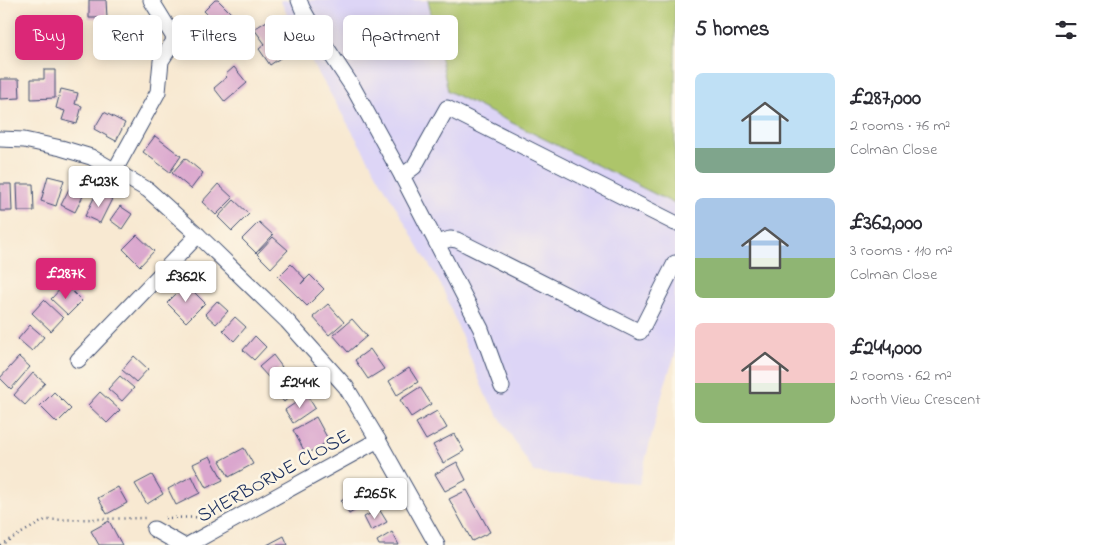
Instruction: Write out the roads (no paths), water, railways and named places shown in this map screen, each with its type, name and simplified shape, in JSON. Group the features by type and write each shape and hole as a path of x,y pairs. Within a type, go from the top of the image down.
{"street":[{"path":"151,0 172,33"},
{"path":"299,0 311,24 354,89 402,176 481,329 502,388"},
{"path":"115,170 158,92 162,61 172,45"},
{"path":"402,176 414,167 447,108 675,223"},
{"path":"0,139 24,140 91,157 148,190 198,235 287,322 346,387 437,545"},
{"path":"78,360 198,235"},
{"path":"437,243 450,239 457,240 640,332 675,263"},
{"name":"SHERBORNE CLOSE","path":"188,545 378,440"},
{"path":"156,522 182,545"}]}
